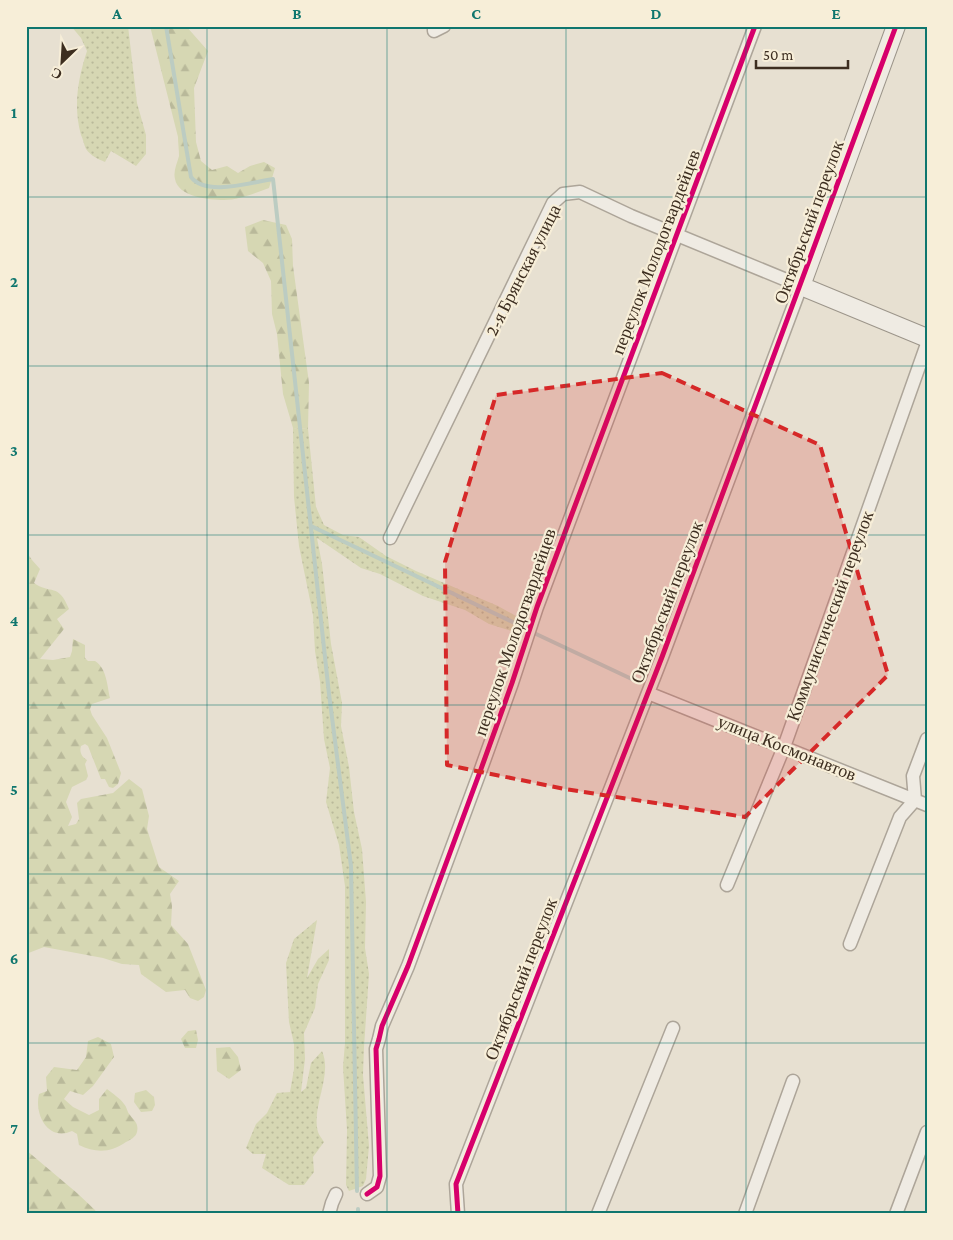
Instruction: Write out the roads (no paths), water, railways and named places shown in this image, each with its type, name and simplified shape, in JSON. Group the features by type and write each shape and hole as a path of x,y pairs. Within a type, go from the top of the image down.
{"street":[{"name":"переулок Молодогвардейцев","path":"367,1194 377,1187 380,1176 376,1049 382,1026 418,938 512,683 536,606 755,26"},
{"name":"Октябрьский переулок","path":"458,1214 456,1184 648,693 801,286 896,26"},
{"name":"2-я Брянская улица","path":"390,538 553,203 563,194 580,192 677,235 927,338"},
{"name":"Коммунистический переулок","path":"727,886 784,747 927,344"},
{"name":"улица Космонавтов","path":"648,693 927,805"},
{"path":"850,944 900,817 914,800 913,776 927,739"},
{"path":"598,1214 673,1028"},
{"path":"745,1214 793,1081"},
{"path":"896,1214 927,1132"},
{"path":"329,1214 336,1194"}],"waterway":[{"path":"166,26 191,177 198,183 218,187 230,187 273,179 329,694 351,866 357,1191"},
{"path":"311,526 521,626"},
{"path":"534,633 636,681"},
{"path":"358,1209 358,1214"}]}
